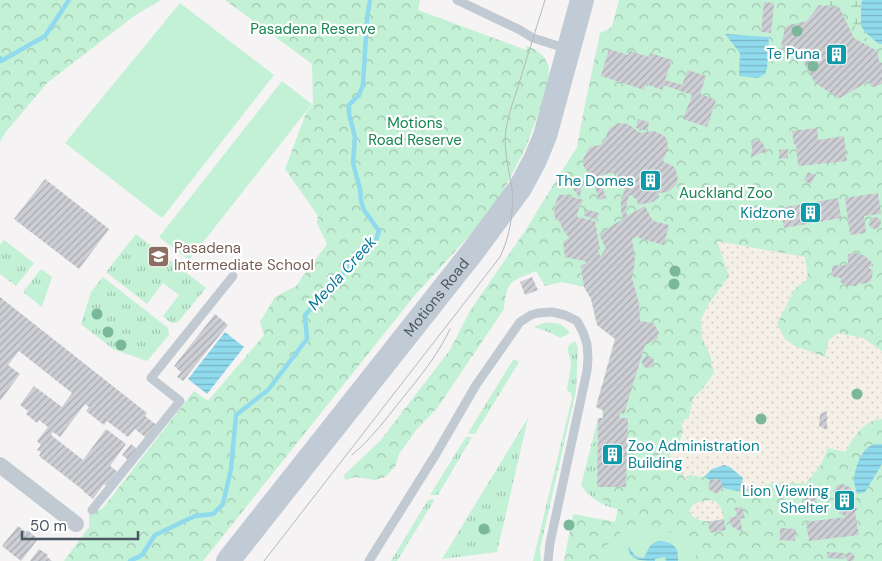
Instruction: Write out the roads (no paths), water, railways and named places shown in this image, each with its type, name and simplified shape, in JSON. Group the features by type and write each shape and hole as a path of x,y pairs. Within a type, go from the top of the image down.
{"main road":[{"name":"Motions Road","path":"228,561 474,250 520,188 536,160 545,136 582,0"}],"street":[{"path":"0,464 76,524"}],"lane":[{"path":"457,0 534,38 568,49"},
{"path":"92,510 180,402 151,378 233,276"},
{"path":"370,561 476,385 510,335 520,322 531,315 552,312 565,315 577,322 587,344 588,358 587,372 550,543 548,561"}],"water":[{"path":"862,0 882,0 882,44 879,44 866,33 861,26"},
{"path":"725,34 769,37 765,74 758,78 739,76 740,53"},
{"path":"225,332 244,347 207,394 188,379"},
{"path":"874,444 882,444 882,464 865,492 857,494 854,477 856,467 863,452"},
{"path":"724,465 730,467 743,478 740,490 723,488 719,479 710,480 704,477 712,469"},
{"path":"659,541 674,546 678,561 666,561 665,557 655,559 655,561 642,560 634,558 629,552 629,547 635,555 644,558 651,545"}],"waterway":[{"name":"Meola Creek","path":"0,58 1,61 45,36 69,0"},
{"name":"Meola Creek","path":"130,561 142,555 155,535 195,516 213,514 223,504 231,469 236,415 268,390 307,339 305,315 351,264 368,252 376,240 379,231 364,210 361,201 353,163 355,137 349,114 349,105 359,95 363,85 367,18 370,0"}],"tram line":[{"path":"264,561 500,257 509,232 512,206 512,189 506,152 506,129 545,0"},
{"path":"352,455 378,429 421,375 440,348 450,329"}],"place":[{"name":"Te Puna","path":"836,54"},
{"name":"The Domes","path":"650,181"},
{"name":"Kidzone","path":"811,213"},
{"name":"Pasadena Intermediate School","path":"158,257"},
{"name":"Zoo Administration Building","path":"612,455"},
{"name":"Lion Viewing Shelter","path":"845,500"}],"park label":[{"name":"Pasadena Reserve","path":"313,29"},
{"name":"Motions Road Reserve","path":"415,132"},
{"name":"Auckland Zoo","path":"726,193"}]}
